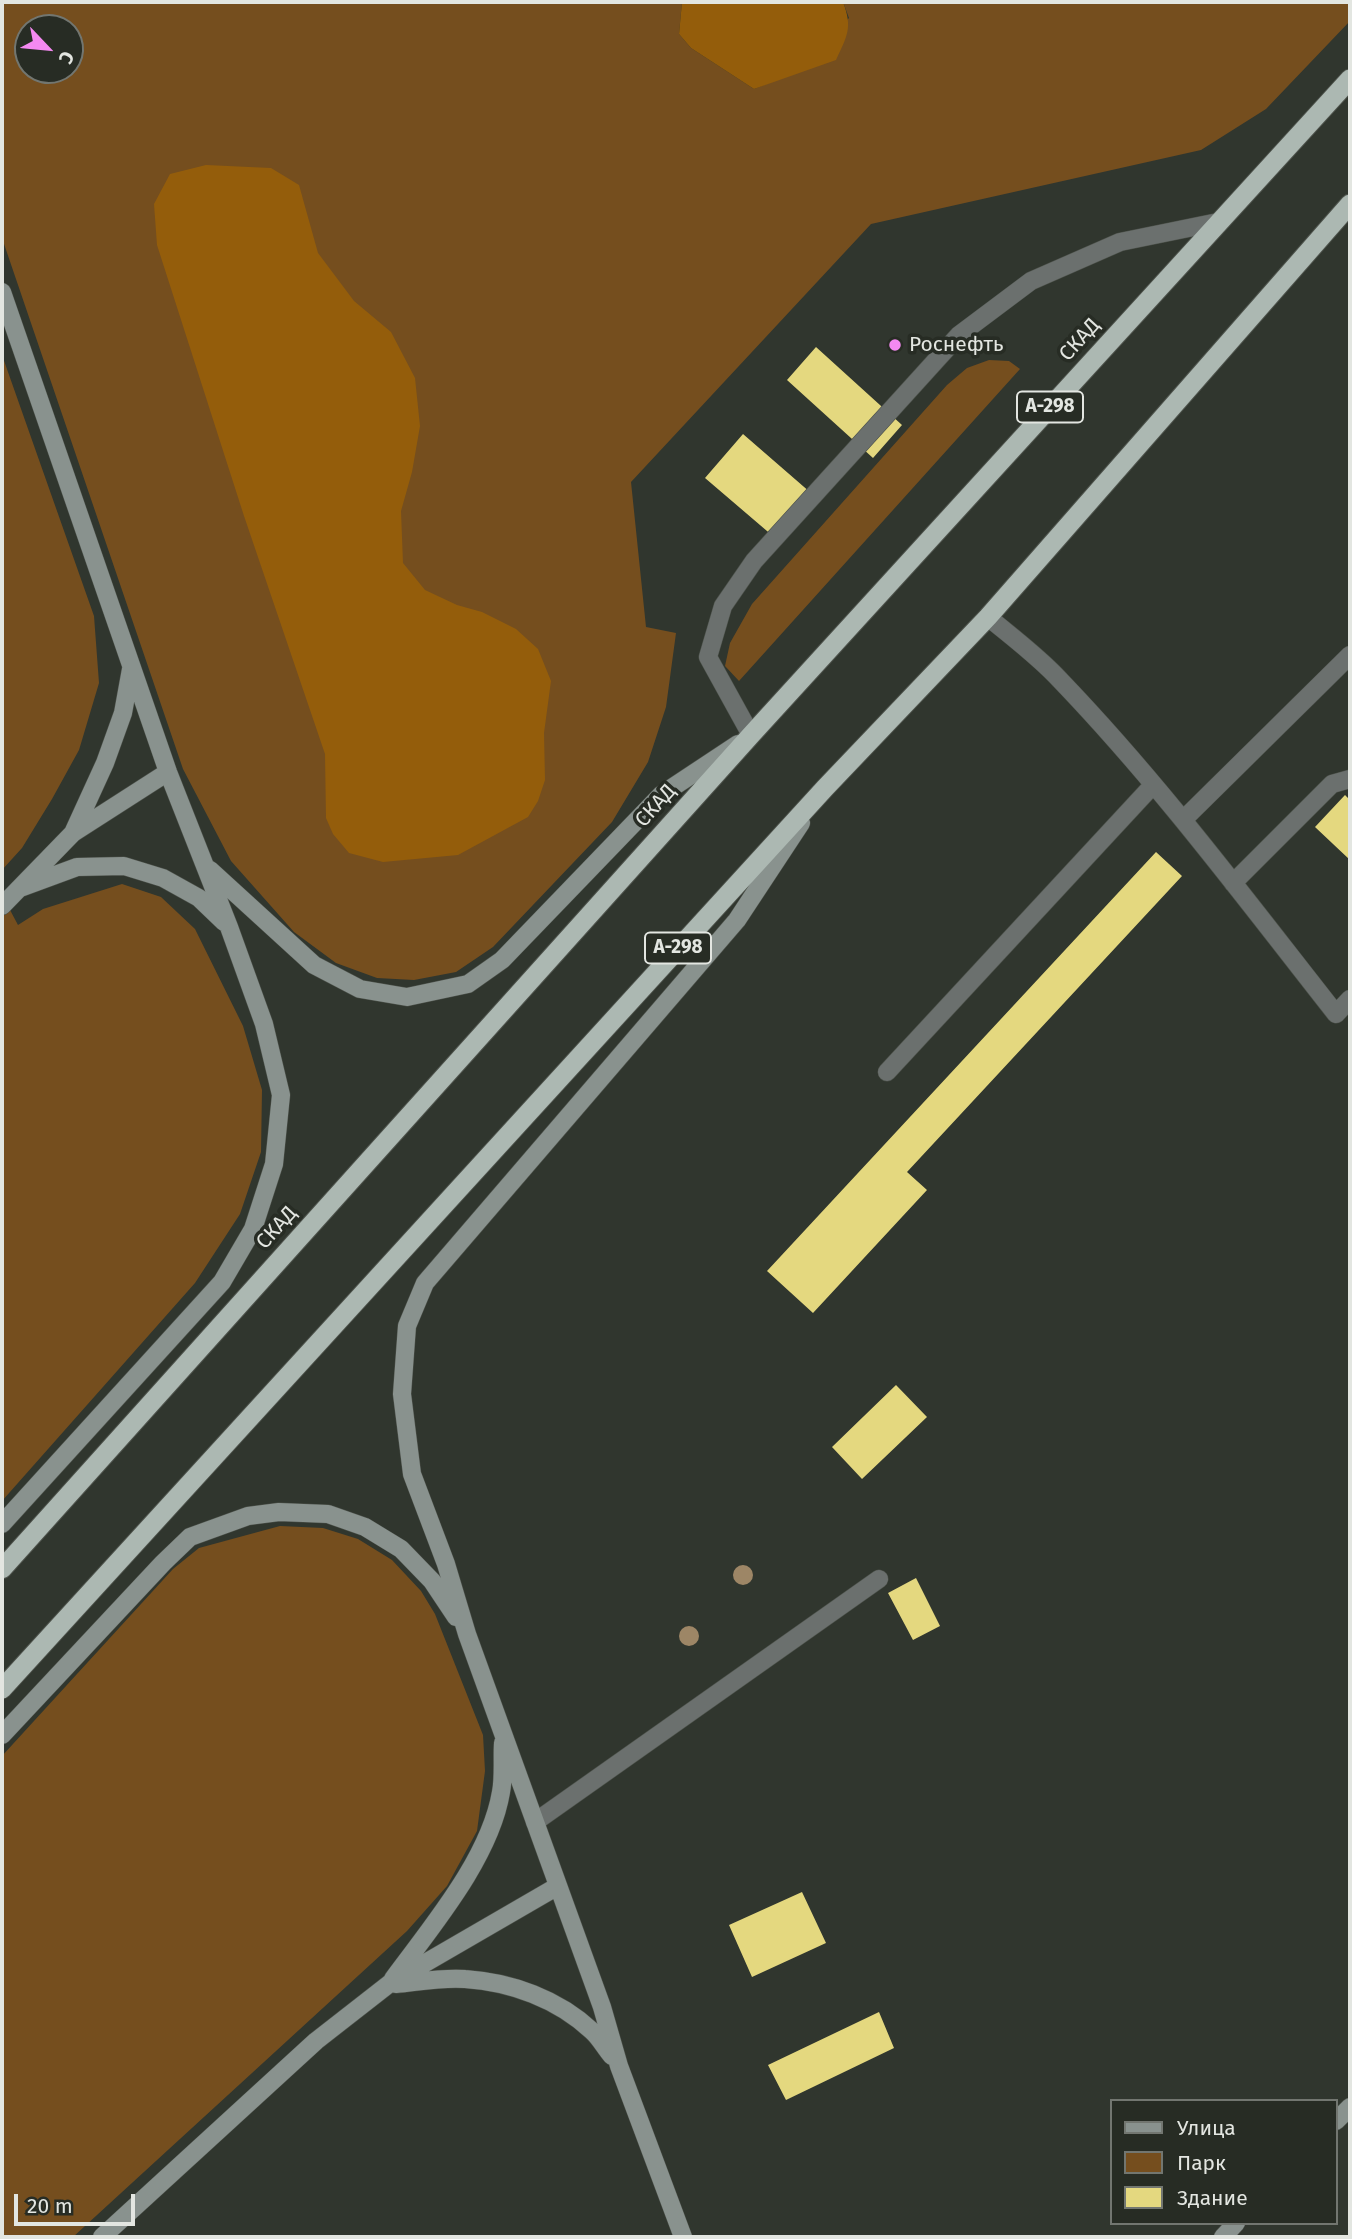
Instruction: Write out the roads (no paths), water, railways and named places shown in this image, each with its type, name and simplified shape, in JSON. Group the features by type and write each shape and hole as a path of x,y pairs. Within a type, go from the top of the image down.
{"highway":[{"name":"СКАД","path":"2,1569 751,735 1350,79"},
{"name":"А-298","path":"2,1689 825,788 988,617 1350,204"}],"main road":[{"path":"2,292 168,772 229,926 264,1024 281,1095 274,1164 253,1229 222,1282 2,1524"},
{"path":"73,833 105,763 123,713 131,666"},
{"path":"205,865 314,965 360,989 407,996 468,984 502,960 661,794 751,735"},
{"path":"2,906 73,833 168,772"},
{"path":"682,2237 619,2066 601,2007 412,1474 402,1394 407,1326 425,1283 737,920 825,788"},
{"path":"20,888 77,867 124,866 163,878 199,898 229,926"},
{"path":"2,1735 190,1537 248,1516 279,1512 328,1514 365,1527 401,1549 432,1581 467,1634"},
{"path":"389,1984 457,1892 487,1835 501,1793 504,1734"},
{"path":"102,2237 316,2041 389,1984 558,1886"},
{"path":"389,1984 463,1978 525,1990 562,2008 593,2032 619,2066"}],"lane":[{"path":"751,735 708,657 723,606 754,561 884,417 959,335 1031,281 1120,242 1218,222"},
{"path":"988,617 1059,678 1153,785 1336,1014 1350,999"},
{"path":"1183,820 1350,656"},
{"path":"1233,883 1332,784 1350,779"},
{"path":"887,1072 1153,785"},
{"path":"535,1822 879,1578"}],"place":[{"name":"Роснефть","path":"895,345"}]}
